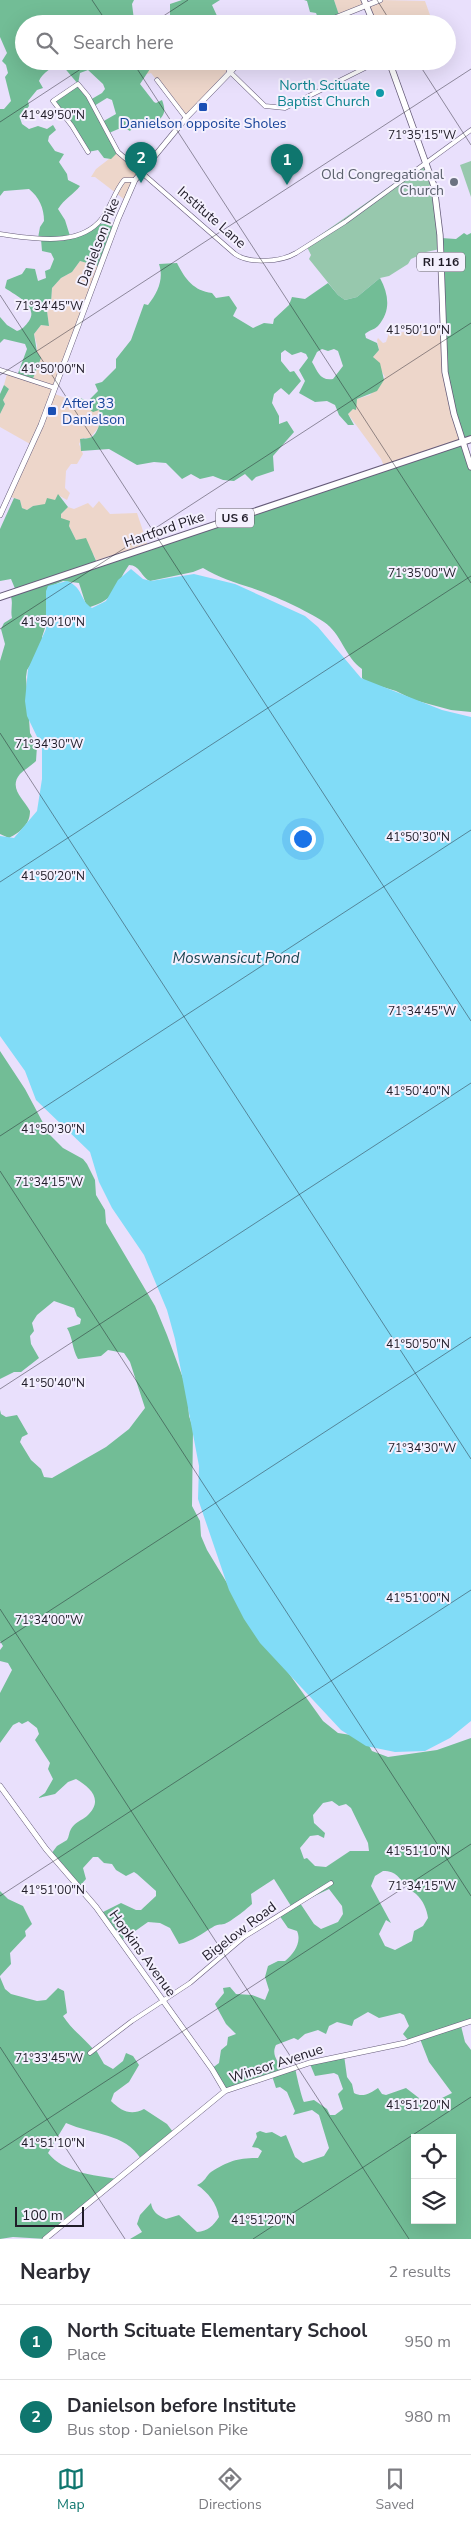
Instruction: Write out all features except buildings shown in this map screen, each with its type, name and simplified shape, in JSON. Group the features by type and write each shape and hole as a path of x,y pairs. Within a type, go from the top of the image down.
{"highway":[{"name":"Hartford Pike","path":"0,598 471,439"}],"main road":[{"path":"366,2 371,15"},
{"name":"RI 116","path":"392,70 426,160 439,216 445,372 462,442 471,467"}],"street":[{"path":"339,15 366,2 380,0"},
{"path":"229,71 264,106 285,108 361,70"},
{"name":"Danielson Pike","path":"0,514 31,448 118,219 135,180 186,118 229,71"},
{"path":"157,80 186,118"},
{"name":"Institute Lane","path":"88,152 72,126 53,101 78,84 88,96 118,152 239,257 263,260 290,257 345,222 426,160 471,130"},
{"path":"0,234 63,238 78,234 99,223 116,189 124,180 135,180"},
{"path":"0,370 55,388"},
{"name":"Hopkins Avenue","path":"0,1786 46,1849 96,1907 212,2069 225,2091"},
{"name":"Bigelow Road","path":"90,2053 116,2032 190,1983 244,1937 331,1883"},
{"name":"Winsor Avenue","path":"47,2238 225,2091 309,2063 405,2043 471,2021"}],"shaded area":[{"path":"334,0 364,0 366,4 339,15"},
{"path":"382,0 425,1 430,15 371,15 368,5"},
{"path":"147,70 227,71 186,117 151,73 147,74"},
{"path":"118,152 140,170 125,200 95,177 91,177 96,169"},
{"path":"80,261 98,266 52,393 99,410 98,428 90,438 82,438 79,444 83,454 77,464 71,464 66,471 65,488 70,493 67,500 58,495 55,500 44,505 33,506 27,510 22,508 20,500 8,496 30,444 0,427 0,414 5,404 3,400 9,389 4,385 7,374 32,381 41,358 37,352 34,334 41,325 49,326 47,311 51,303 52,288 61,278 72,272"},
{"path":"430,328 442,328 463,440 384,466 381,459 348,414 353,409 357,399 370,395 385,377 373,357 379,350 378,338 383,343 386,342 389,333 423,331"},
{"path":"99,501 110,514 137,513 148,546 97,563 94,555 76,540 69,526 61,519 61,514 68,507 74,509 88,503 93,508"}],"green space":[{"path":"0,0 134,0 132,4 133,15 15,15 15,70 48,70 39,81 43,88 37,90 28,101 29,106 20,118 22,124 29,129 38,126 47,129 53,125 56,130 49,136 48,141 55,151 64,154 59,162 67,174 68,180 80,186 58,209 65,220 70,236 97,225 107,224 113,226 98,266 80,261 72,272 61,278 52,288 51,303 47,311 49,326 41,325 34,334 37,352 41,358 32,381 17,376 27,349 25,344 4,339 0,343 0,317 7,325 17,331 25,326 31,316 31,310 28,306 5,288 7,280 22,274 26,268 35,269 38,281 46,278 45,271 50,269 54,259 51,253 42,251 41,239 38,238 44,216 36,196 29,189 4,191 0,196 0,109 4,109 11,101 5,77 8,73 6,65 2,61 7,53 0,37"},
{"path":"182,0 220,0 212,5 217,15 170,15 170,4"},
{"path":"304,0 334,0 339,15 317,15 316,13 310,12 307,1"},
{"path":"66,70 88,70 80,73 78,84"},
{"path":"88,70 149,70 140,84 154,102 162,100 164,112 157,122 153,119 138,121 130,131 123,127 109,133 118,152 111,159 104,158 98,150 88,152 53,102 78,84 90,100 102,93 105,89 103,84","holes":["107,98 112,100 116,114 102,122 94,106"]},
{"path":"426,161 434,188 440,249 426,252 411,259 408,264 389,276 380,278 357,297 345,300 338,295 309,259 311,255 306,245"},
{"path":"471,161 471,197 460,165"},
{"path":"464,233 467,235 471,233 471,438 463,440 471,465 471,712 451,710 414,700 396,691 366,682 362,678 362,669 351,658 335,632 324,622 279,599 227,580 203,568 193,572 150,581 136,567 129,565 110,597 97,605 87,608 79,583 63,581 49,587 50,613 42,637 44,645 27,670 26,677 30,733 37,746 36,761 20,774 17,779 16,789 30,811 30,816 24,828 13,836 9,838 0,834 0,661 5,644 1,629 4,623 12,618 10,594 16,591 11,579 0,581 0,529 14,498 20,500 22,508 27,510 33,506 45,504 47,498 55,500 58,494 68,507 61,514 61,518 70,521 69,526 76,540 86,538 97,563 461,441 448,393 441,238 456,239"},
{"path":"177,263 183,274 195,287 212,293 216,298 229,296 237,308 233,316 253,328 264,323 273,324 274,319 289,305 292,297 305,299 328,283 345,300 357,297 380,278 387,297 387,309 378,326 365,334 366,338 377,343 379,350 373,357 380,363 384,380 377,391 357,399 356,410 353,409 348,414 354,425 348,425 339,415 335,405 327,401 315,402 299,393 305,381 299,370 308,358 306,354 301,352 292,355 285,350 281,353 281,361 290,372 294,371 301,381 289,395 281,388 274,394 272,403 279,416 279,424 287,421 294,432 273,456 274,471 256,477 252,481 245,474 234,481 223,480 213,476 200,479 191,474 182,479 166,463 154,462 137,465 109,449 81,451 80,439 90,438 94,435 98,428 100,416 99,410 93,412 78,401 80,398 88,401 98,391 95,384 102,382 116,368 116,359 131,340 144,304 148,305 155,295 161,275 159,264","holes":["322,349 328,351 334,349 338,351 343,366 333,379 322,377 312,362 317,352"]},
{"path":"4,385 9,389 3,400 5,404 0,414 0,394"},
{"path":"0,1051 25,1089 49,1134 63,1148 83,1159 87,1164 95,1180 96,1195 105,1210 106,1223 155,1306 187,1389 189,1416 193,1428 192,1506 200,1521 201,1536 207,1550 244,1611 323,1721 338,1733 364,1737 372,1751 388,1757 437,1750 471,1738 471,2021 461,2026 465,2042 471,2050 471,2239 130,2239 142,2232 137,2224 140,2215 151,2203 154,2211 166,2219 179,2215 197,2232 210,2228 219,2217 218,2212 205,2191 197,2185 211,2172 228,2163 258,2158 262,2151 252,2147 257,2137 256,2133 260,2131 272,2132 281,2137 286,2135 295,2157 303,2163 324,2156 329,2148 319,2115 312,2110 293,2115 295,2111 287,2092 280,2087 276,2088 272,2076 226,2091 211,2069 219,2063 221,2050 227,2045 228,2037 236,2034 226,2024 215,2004 224,1993 223,1988 230,1987 236,1994 252,1995 265,2000 269,1990 265,1977 268,1966 278,1961 285,1961 298,1943 297,1931 288,1928 279,1915 291,1906 274,1879 251,1894 252,1904 238,1916 226,1923 214,1926 189,1941 179,1944 170,1928 160,1923 148,1922 121,1941 101,1913 121,1903 136,1910 141,1910 156,1896 156,1891 134,1872 126,1876 116,1870 112,1864 104,1863 98,1857 93,1857 83,1868 86,1879 79,1887 51,1854 57,1846 67,1840 70,1830 74,1825 92,1810 95,1805 94,1795 91,1790 76,1779 68,1782 55,1794 38,1798 45,1793 53,1779 48,1769 50,1763 35,1740 39,1734 37,1728 28,1721 13,1725 0,1743 0,1693 12,1670 8,1663 0,1661 0,1650 3,1646 0,1641 0,1410 1,1414 6,1417 17,1415 28,1434 22,1437 20,1442 31,1460 41,1469 44,1477 52,1478 106,1447 129,1429 145,1408 130,1362 124,1353 108,1350 101,1356 78,1359 67,1328 80,1324 81,1319 77,1316 74,1308 54,1301 37,1315 32,1323 34,1331 30,1336 31,1344 39,1358 21,1372 14,1372 0,1379","holes":["332,1801 339,1806 346,1804 351,1808 368,1843 369,1851 350,1851 326,1867 315,1866 307,1858 304,1859 300,1848 310,1836 318,1835 324,1838 325,1833 314,1823 313,1815 323,1803","383,1871 395,1874 408,1889 418,1896 423,1902 428,1918 423,1926 414,1931 412,1941 395,1950 385,1946 379,1934 386,1920 391,1923 371,1886 375,1876","329,1889 342,1906 343,1914 338,1922 321,1929 314,1924 300,1903","368,2012 379,2018 400,2013 404,2015 409,2026 403,2034 410,2042 420,2039 429,2062 452,2093 428,2105 406,2088 386,2095 382,2094 378,2088 367,2094 354,2093 352,2084 347,2077 344,2055 310,2064 315,2076 334,2073 338,2075 343,2089 338,2094 343,2109 335,2115 330,2115 327,2109 314,2100 304,2102 295,2067 282,2070 274,2052 276,2045 294,2038 298,2040 305,2034 318,2030 326,2034 329,2026 337,2022 352,2026 354,2020"]},
{"path":"0,1891 8,1899 23,1906 32,1924 25,1931 26,1936 10,1953 11,1964 0,1976"},
{"path":"0,1977 5,1989 11,1994 37,2001 46,2000 58,1988 64,1991 67,2013 63,2016 74,2030 96,2050 104,2064 113,2069 123,2061 126,2053 133,2056 139,2065 129,2082 114,2093 111,2101 130,2112 144,2109 167,2124 173,2132 141,2159 134,2150 117,2139 66,2123 48,2153 62,2165 71,2169 117,2179 46,2239 13,2237 0,2239"}],"water":[{"name":"Moswansicut Pond","path":"131,569 143,579 151,581 194,574 235,584 305,616 318,627 361,678 442,710 471,717 471,1721 450,1738 425,1751 395,1752 366,1746 341,1730 260,1643 244,1619 229,1590 198,1499 199,1466 175,1339 167,1310 144,1255 112,1208 99,1182 90,1152 36,1100 25,1071 0,1036 0,836 14,838 37,811 42,779 42,747 27,716 25,701 28,669 46,629 46,591 48,586 67,581 76,587 92,608 106,601 118,580"}],"place":[{"name":"North Scituate Baptist Church","path":"380,93"},
{"name":"Danielson opposite Sholes","path":"203,107"},
{"name":"Old Congregational Church","path":"454,182"},
{"name":"Danielson before Institute","path":"141,183"},
{"name":"North Scituate Elementary School","path":"287,185"},
{"name":"After 33 Danielson","path":"52,411"}]}
